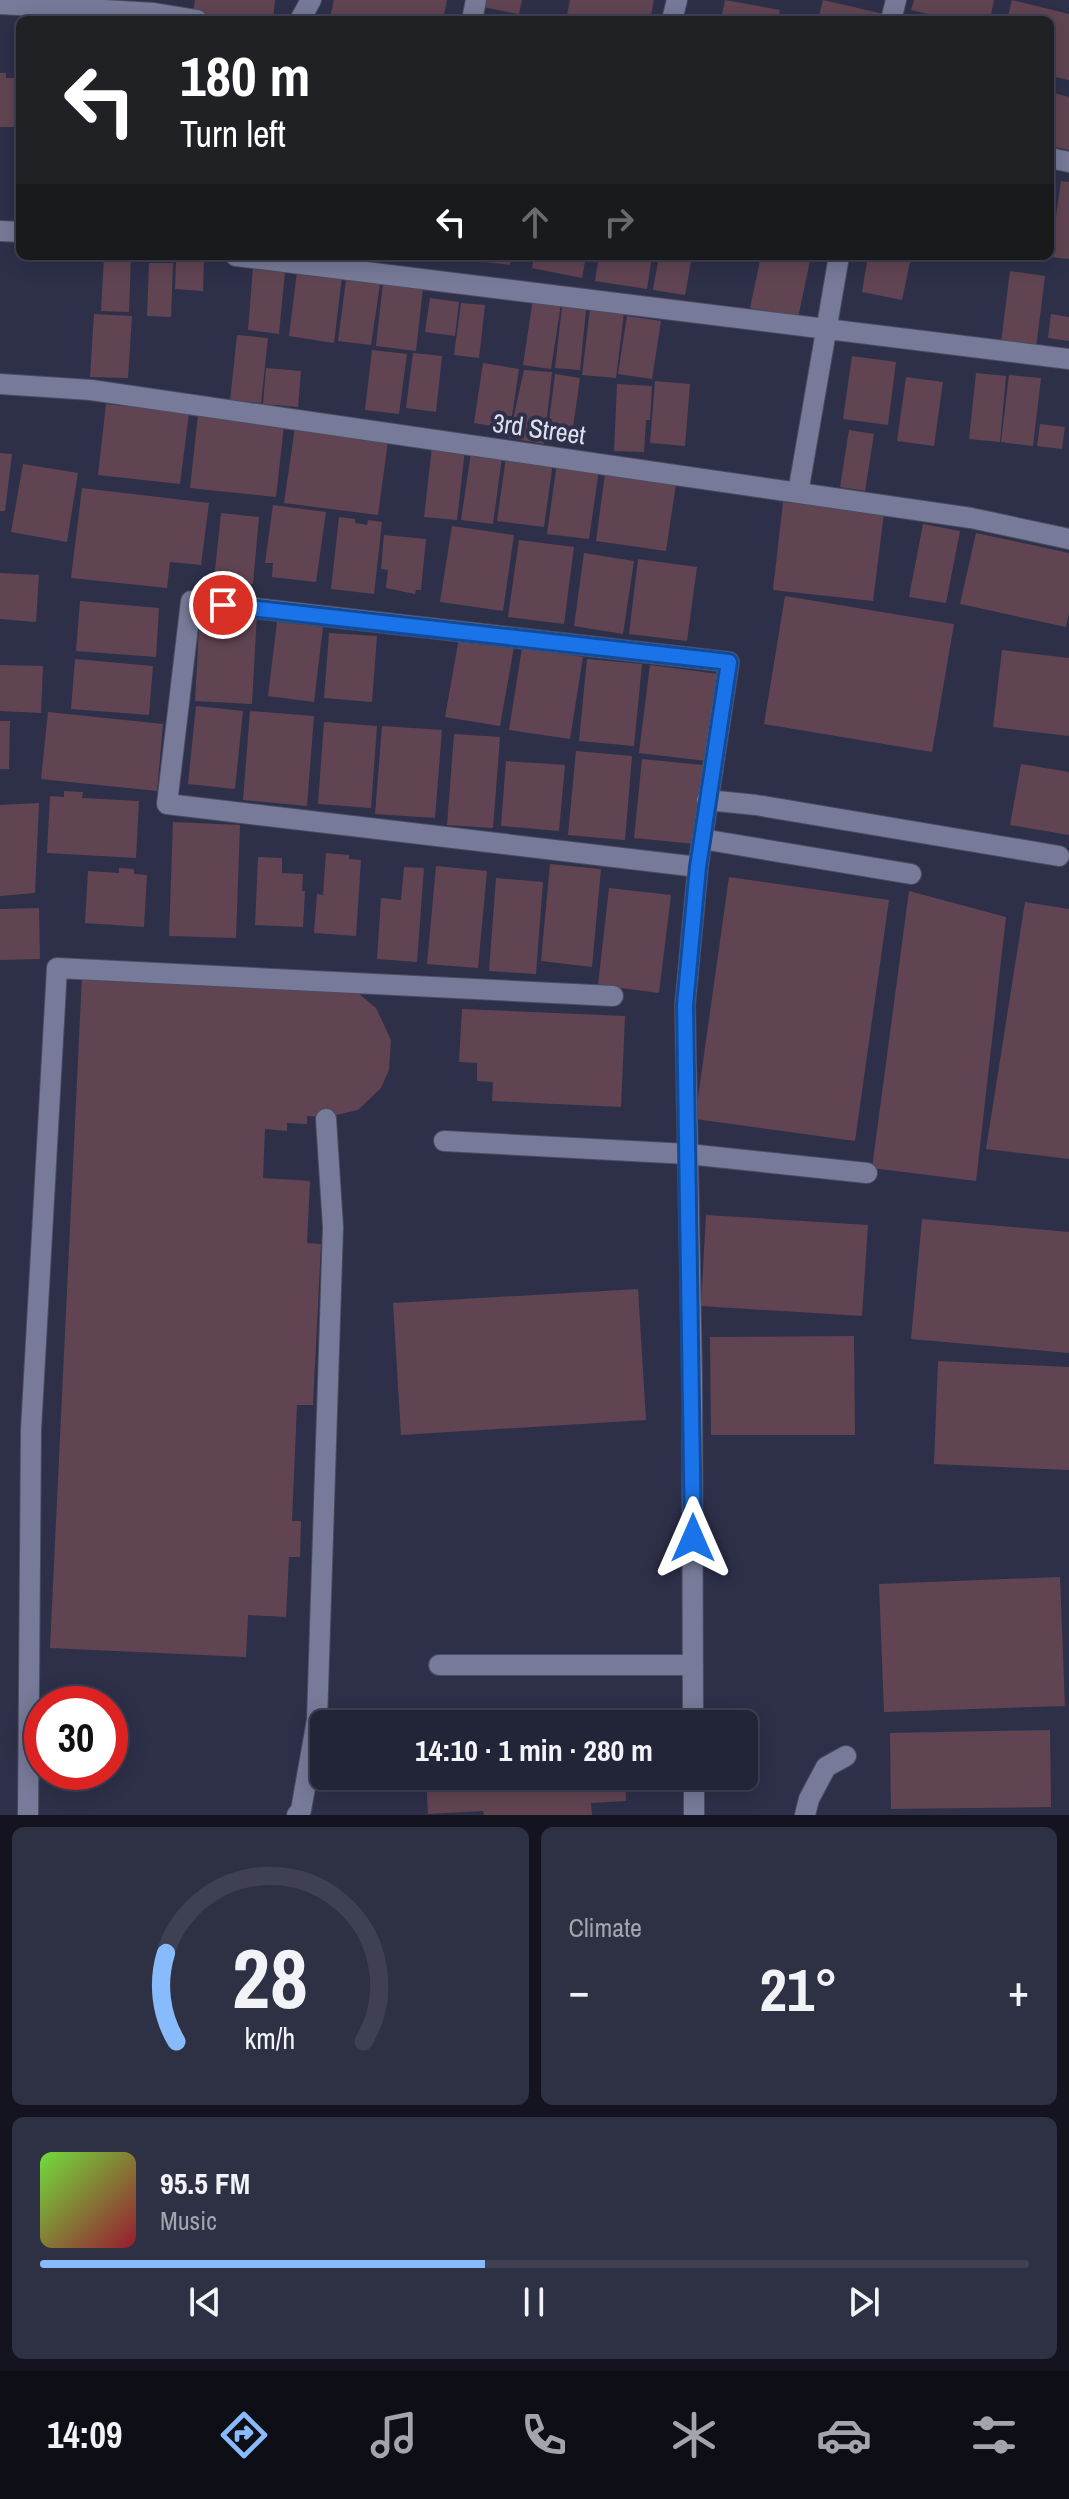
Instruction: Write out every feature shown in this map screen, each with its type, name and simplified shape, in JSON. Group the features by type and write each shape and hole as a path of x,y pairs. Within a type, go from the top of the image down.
{"street":[{"path":"0,4 172,16"},
{"path":"268,260 1069,359"},
{"path":"798,493 838,260"},
{"name":"3rd Street","path":"0,384 91,390 971,518 1069,539"},
{"path":"693,1710 693,1396 685,1005 698,867 729,662 191,601 167,804 698,867"},
{"path":"707,800 756,805 1059,856"},
{"path":"702,839 911,874"},
{"path":"28,1815 31,1430 57,968 613,996"},
{"path":"297,1815 301,1810 317,1720 333,1227 326,1119"},
{"path":"444,1141 688,1154 867,1173"},
{"path":"439,1665 693,1665"},
{"path":"805,1815 809,1799 826,1767 846,1756"},
{"path":"694,1790 694,1815"}],"building":[{"path":"195,0 275,0 273,16 193,13"},
{"path":"334,0 447,0 444,16 330,16"},
{"path":"478,0 522,0 519,14 477,6"},
{"path":"570,0 654,0 651,16 567,16"},
{"path":"725,0 780,10 779,16 722,16"},
{"path":"823,0 884,14 884,16 819,16"},
{"path":"914,0 994,0 991,16 936,16 911,10"},
{"path":"1012,0 1069,14 1069,80 1054,77 1054,16 1008,16"},
{"path":"0,73 6,73 6,78 16,78 16,127 0,127"},
{"path":"1054,93 1069,97 1069,150 1054,147"},
{"path":"1061,181 1069,182 1069,259 1054,257 1054,229"},
{"path":"104,260 131,260 129,312 101,311"},
{"path":"176,260 204,260 203,291 175,289"},
{"path":"477,260 511,260 510,265"},
{"path":"533,260 585,260 582,278 532,268"},
{"path":"598,260 651,260 647,289 595,281"},
{"path":"658,260 691,260 685,295 653,290"},
{"path":"760,260 810,260 798,318 750,308"},
{"path":"867,260 910,262 902,300 862,292"},
{"path":"149,263 173,263 171,317 147,316"},
{"path":"253,268 285,271 279,334 248,330"},
{"path":"297,271 342,277 334,343 289,336"},
{"path":"1010,271 1045,276 1036,348 1001,343"},
{"path":"346,280 380,284 371,345 338,341"},
{"path":"383,283 423,288 416,351 376,346"},
{"path":"430,298 459,302 455,336 425,332"},
{"path":"533,299 561,303 551,369 523,365"},
{"path":"461,303 485,305 479,358 454,355"},
{"path":"562,307 586,310 580,370 555,368"},
{"path":"590,309 624,312 616,378 582,375"},
{"path":"94,314 132,316 128,378 90,377"},
{"path":"1051,314 1069,317 1069,341 1048,338"},
{"path":"627,316 661,321 652,379 618,374"},
{"path":"237,335 268,338 261,403 230,400"},
{"path":"372,350 407,354 399,414 365,410"},
{"path":"413,353 442,356 436,412 406,408"},
{"path":"852,356 896,362 888,425 843,419"},
{"path":"483,363 519,369 510,429 474,423"},
{"path":"266,368 301,371 298,407 263,404"},
{"path":"524,370 552,372 544,444 509,438"},
{"path":"976,373 1006,376 1000,442 969,439"},
{"path":"555,374 580,378 571,442 547,438"},
{"path":"1009,375 1041,378 1033,446 1001,442"},
{"path":"906,377 943,382 934,446 897,441"},
{"path":"655,381 690,384 685,446 650,443"},
{"path":"617,384 652,386 644,452 614,451"},
{"path":"106,404 189,413 180,484 98,475"},
{"path":"198,415 284,425 276,497 190,488"},
{"path":"1040,424 1065,427 1062,449 1037,446"},
{"path":"295,427 388,441 378,515 284,503"},
{"path":"849,430 874,434 865,491 840,487"},
{"path":"432,447 465,450 457,520 424,517"},
{"path":"0,453 12,454 5,511 0,511"},
{"path":"471,453 502,457 493,524 461,520"},
{"path":"506,457 553,462 544,527 497,521"},
{"path":"557,463 599,470 589,539 547,534"},
{"path":"23,464 78,473 67,542 11,532"},
{"path":"605,474 676,484 666,551 596,541"},
{"path":"82,488 209,503 201,565 170,562 167,588 71,578"},
{"path":"783,502 884,513 873,601 773,590"},
{"path":"273,505 326,512 316,582 272,577 273,563 265,563"},
{"path":"221,513 259,517 253,584 214,580"},
{"path":"339,517 355,519 355,523 367,525 368,520 382,522 374,594 331,589"},
{"path":"923,524 960,531 946,603 909,597"},
{"path":"452,526 514,535 503,611 440,602"},
{"path":"976,533 1069,553 1069,613 1066,627 960,604"},
{"path":"384,535 426,539 421,590 416,590 415,594 386,588 388,570 381,569"},
{"path":"519,540 574,547 564,624 508,617"},
{"path":"584,553 634,561 623,634 574,626"},
{"path":"638,559 697,567 687,641 629,634"},
{"path":"0,573 39,575 36,622 0,619"},
{"path":"785,596 954,624 932,752 764,724"},
{"path":"80,601 159,608 156,657 76,651"},
{"path":"200,609 257,613 252,704 195,701"},
{"path":"277,622 323,627 314,702 268,696"},
{"path":"329,633 377,636 372,702 324,698"},
{"path":"459,638 514,647 500,726 445,717"},
{"path":"522,648 583,657 570,739 509,730"},
{"path":"1002,650 1069,658 1069,736 993,727"},
{"path":"75,659 153,666 149,715 71,709"},
{"path":"587,659 642,664 634,746 579,741"},
{"path":"0,665 43,666 41,713 0,711"},
{"path":"650,665 718,674 707,761 639,753"},
{"path":"196,706 243,711 235,789 188,784"},
{"path":"250,711 314,716 307,806 243,800"},
{"path":"48,712 163,724 157,791 41,779"},
{"path":"0,721 10,721 9,769 0,769"},
{"path":"324,722 377,726 371,808 318,804"},
{"path":"382,726 442,730 435,818 375,814"},
{"path":"454,734 500,737 493,828 447,825"},
{"path":"576,751 632,756 625,840 568,835"},
{"path":"642,759 703,765 695,844 634,838"},
{"path":"506,761 565,765 559,831 501,826"},
{"path":"1021,764 1069,772 1069,835 1010,825"},
{"path":"64,791 83,792 82,798 139,801 136,858 47,853 50,796 64,797"},
{"path":"39,803 35,893 0,896 0,805"},
{"path":"173,822 240,825 236,938 169,936"},
{"path":"326,853 349,855 349,859 361,860 356,936 314,933 317,894 323,895"},
{"path":"258,857 282,858 282,873 303,874 303,927 255,925"},
{"path":"550,864 601,869 592,967 541,961"},
{"path":"436,866 487,871 478,968 427,964"},
{"path":"404,867 424,868 417,962 377,959 381,898 401,900"},
{"path":"119,868 134,869 134,874 147,875 144,927 85,923 88,871 119,873"},
{"path":"729,877 889,900 855,1141 695,1119"},
{"path":"496,878 543,882 536,974 489,971"},
{"path":"609,888 671,895 659,993 598,985"},
{"path":"909,891 1006,917 976,1181 872,1168"},
{"path":"1025,902 1069,909 1069,1159 986,1149"},
{"path":"39,908 40,959 0,960 0,909"},
{"path":"82,976 353,989 376,1008 391,1040 389,1070 381,1088 358,1110 327,1117 307,1116 307,1124 287,1123 287,1131 265,1129 263,1178 310,1181 307,1243 321,1244 313,1405 297,1405 292,1521 301,1521 300,1557 289,1557 286,1617 248,1615 246,1657 50,1648"},
{"path":"462,1009 625,1016 621,1107 492,1101 493,1082 477,1081 477,1063 459,1062"},
{"path":"706,1215 868,1225 862,1316 701,1306"},
{"path":"922,1219 1069,1232 1069,1353 911,1339"},
{"path":"638,1289 646,1420 401,1435 393,1303"},
{"path":"854,1336 855,1435 711,1435 710,1337"},
{"path":"938,1361 1069,1367 1069,1470 934,1464"},
{"path":"1060,1577 1065,1706 884,1712 879,1584"},
{"path":"1050,1730 1051,1807 891,1809 890,1733"},
{"path":"427,1790 626,1790 626,1801 591,1803 592,1815 484,1815 483,1811 428,1814"}],"route":[{"path":"223,605 729,662 698,867 685,1005 693,1538"}]}
